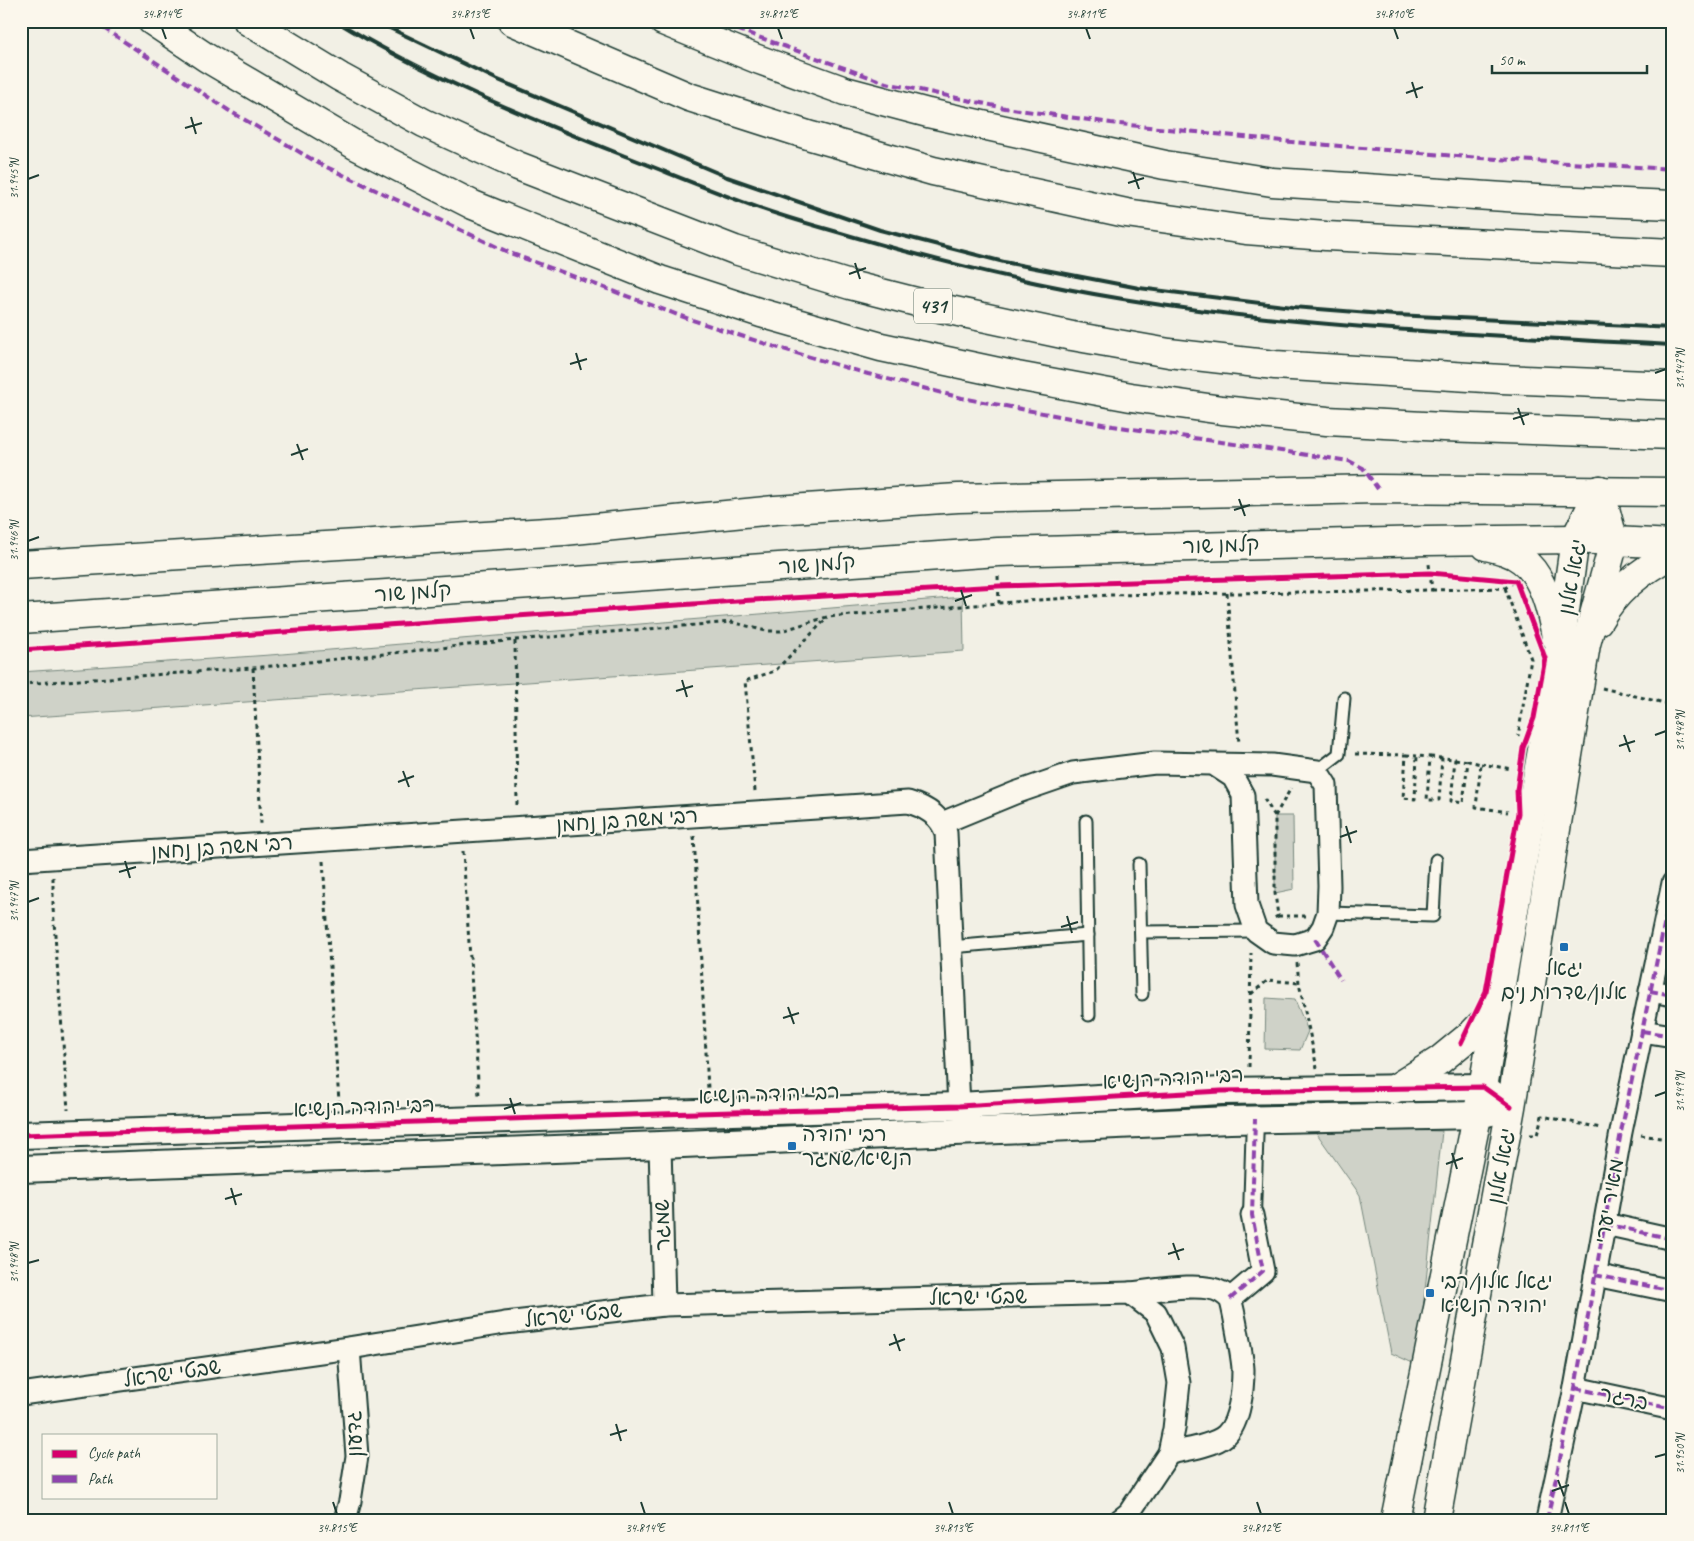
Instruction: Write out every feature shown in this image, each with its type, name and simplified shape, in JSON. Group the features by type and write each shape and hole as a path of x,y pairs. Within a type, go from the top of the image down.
{"main road":[{"path":"152,21 207,58 355,145 473,205 660,280 761,313 872,344 1017,376 1131,397 1222,410 1443,428 1673,435"},
{"name":"431","path":"248,21 340,77 424,123 518,166 736,250 850,285 931,306 1072,336 1169,353 1275,365 1673,386"},
{"path":"512,21 689,97 811,136 933,171 1126,213 1246,230 1326,236 1673,252"},
{"path":"663,21 757,60 845,91 928,113 1165,165 1272,182 1552,200 1673,205"},
{"path":"21,565 564,531 775,510 958,498 1378,488 1673,492"},
{"name":"יגאל אלון","path":"1396,1520 1498,1007 1518,813 1559,653 1575,539 1600,490"},
{"name":"יגאל אלון","path":"1436,1520 1509,1120 1586,644 1614,542 1600,490"},
{"name":"קלמן שור","path":"21,619 998,552 1575,539 1673,544"},
{"path":"1440,541 1488,546 1510,552 1523,560 1533,571 1549,606 1559,653"},
{"path":"1586,644 1600,618 1619,593 1648,568 1673,554"},
{"path":"1394,1089 1440,1060 1473,1033 1498,1007"}],"street":[{"path":"977,1131 959,1106 946,833 942,823 1016,793 1073,773 1155,763 1213,764 1244,779"},
{"path":"1213,764 1233,777 1244,779 1272,765 1310,769 1326,785 1329,886 1327,914 1323,927 1315,939 1295,946 1273,943 1256,931 1246,905 1244,779"},
{"name":"רבי משה בן נחמן","path":"21,860 908,802 923,806 942,823"},
{"name":"מאיר יערי","path":"1547,1520 1575,1388 1621,1132 1673,883"},
{"path":"1650,991 1673,995"},
{"path":"1642,1030 1673,1036"},
{"path":"1483,1088 1509,1120"},
{"name":"רבי יהודה הנשיא","path":"21,1135 709,1112 959,1106 1249,1091 1483,1088"},
{"path":"940,1133 959,1106"},
{"name":"רבי יהודה הנשיא","path":"21,1169 660,1145 1256,1119 1478,1115 1509,1120"},
{"path":"1169,1453 1200,1448 1226,1435 1234,1423 1241,1399 1243,1368 1230,1299 1263,1271 1252,1215 1256,1119"},
{"name":"שמגר","path":"660,1145 664,1305"},
{"path":"1605,1224 1673,1239"},
{"path":"1596,1275 1673,1291"},
{"name":"שבטי ישראל","path":"21,1394 349,1348 504,1323 664,1305 1130,1293 1181,1288 1205,1288 1220,1291 1230,1299"},
{"path":"1120,1520 1129,1513 1169,1453 1174,1429 1179,1383 1173,1348 1156,1313 1130,1293"},
{"name":"גדעון","path":"345,1520 357,1456 349,1348"},
{"name":"ברגר","path":"1575,1388 1673,1409"}],"lane":[{"path":"1310,769 1339,754 1344,698"},
{"path":"1086,821 1090,1015"},
{"path":"1327,914 1433,916 1436,860"},
{"path":"1138,864 1142,994"},
{"path":"1141,932 1256,931"},
{"path":"951,947 1088,936"}],"path":[{"path":"1432,590 1430,573 1440,541"},
{"path":"1420,574 1440,574"},
{"path":"1506,580 1516,581"},
{"path":"21,684 253,668 515,640 732,622 766,630 781,630 828,618 999,602 1098,596 1227,592 1505,588 1516,581"},
{"path":"1516,581 1519,590"},
{"path":"989,586 1008,585"},
{"path":"1505,588 1531,659 1517,742"},
{"path":"1227,592 1244,779 1276,816"},
{"path":"757,812 745,682 775,672 828,618"},
{"path":"515,640 517,828"},
{"path":"253,668 262,844"},
{"path":"1580,683 1673,705"},
{"path":"1339,754 1406,755 1455,759 1512,769"},
{"path":"1406,755 1403,798 1415,799 1416,756"},
{"path":"1430,757 1427,800 1439,800 1442,758"},
{"path":"1455,759 1450,801 1463,804 1468,761"},
{"path":"1511,778 1514,760"},
{"path":"1480,764 1476,807 1518,813"},
{"path":"1278,916 1275,893 1276,816 1310,769"},
{"path":"1507,803 1518,813"},
{"path":"1504,821 1518,813"},
{"path":"322,840 340,1124"},
{"path":"52,858 53,908 70,1133"},
{"path":"695,858 709,1112"},
{"path":"464,874 480,1120"},
{"path":"1249,1091 1252,938 1256,931 1278,916 1327,914"},
{"path":"1295,946 1299,983 1322,1090"},
{"path":"1251,994 1268,980 1299,983"},
{"path":"1509,1120 1537,1135 1542,1116 1621,1132 1673,1140"},
{"path":"1665,1520 1673,1486"}],"shaded area":[{"path":"963,597 964,651 21,718 21,672 270,655"},
{"path":"1275,816 1293,816 1294,889 1275,893"},
{"path":"1266,998 1295,1000 1308,1031 1300,1050 1265,1049"},
{"path":"1313,1128 1442,1131 1417,1365 1391,1353 1360,1195"}],"railway":[{"path":"336,21 404,59 475,94 702,186 788,217 884,246 952,263 1020,279 1123,299 1260,317 1397,330 1673,345"},
{"path":"375,21 496,79 727,177 880,230 1004,262 1139,288 1293,307 1395,315 1673,328"}],"marked path":[{"path":"93,21 228,110 320,164 510,253 689,319 868,374 962,398 1113,426 1349,461 1363,468 1378,489"},
{"path":"714,21 886,83 1005,108 1111,123 1292,142 1480,158 1673,169"},
{"path":"1547,1520 1575,1388 1621,1132 1673,883"},
{"path":"1315,939 1341,980"},
{"path":"1650,991 1673,995"},
{"path":"1642,1031 1673,1036"},
{"path":"1230,1299 1263,1271 1252,1215 1255,1119"},
{"path":"1605,1224 1673,1239"},
{"path":"1595,1275 1673,1291"},
{"path":"1575,1388 1673,1409"}],"cycle path":[{"path":"21,650 737,601 999,586 1430,573 1516,581 1545,658 1534,718 1523,748 1517,790 1518,813 1486,991 1461,1043"},
{"path":"21,1135 959,1106 1221,1091 1483,1087 1511,1107"}],"place":[{"name":"יגאל אלון/שדרות נים","path":"1564,947"},
{"name":"רבי יהודה הנשיא/שמגר","path":"792,1146"},
{"name":"יגאל אלון/רבי יהודה הנשיא","path":"1430,1293"}]}
